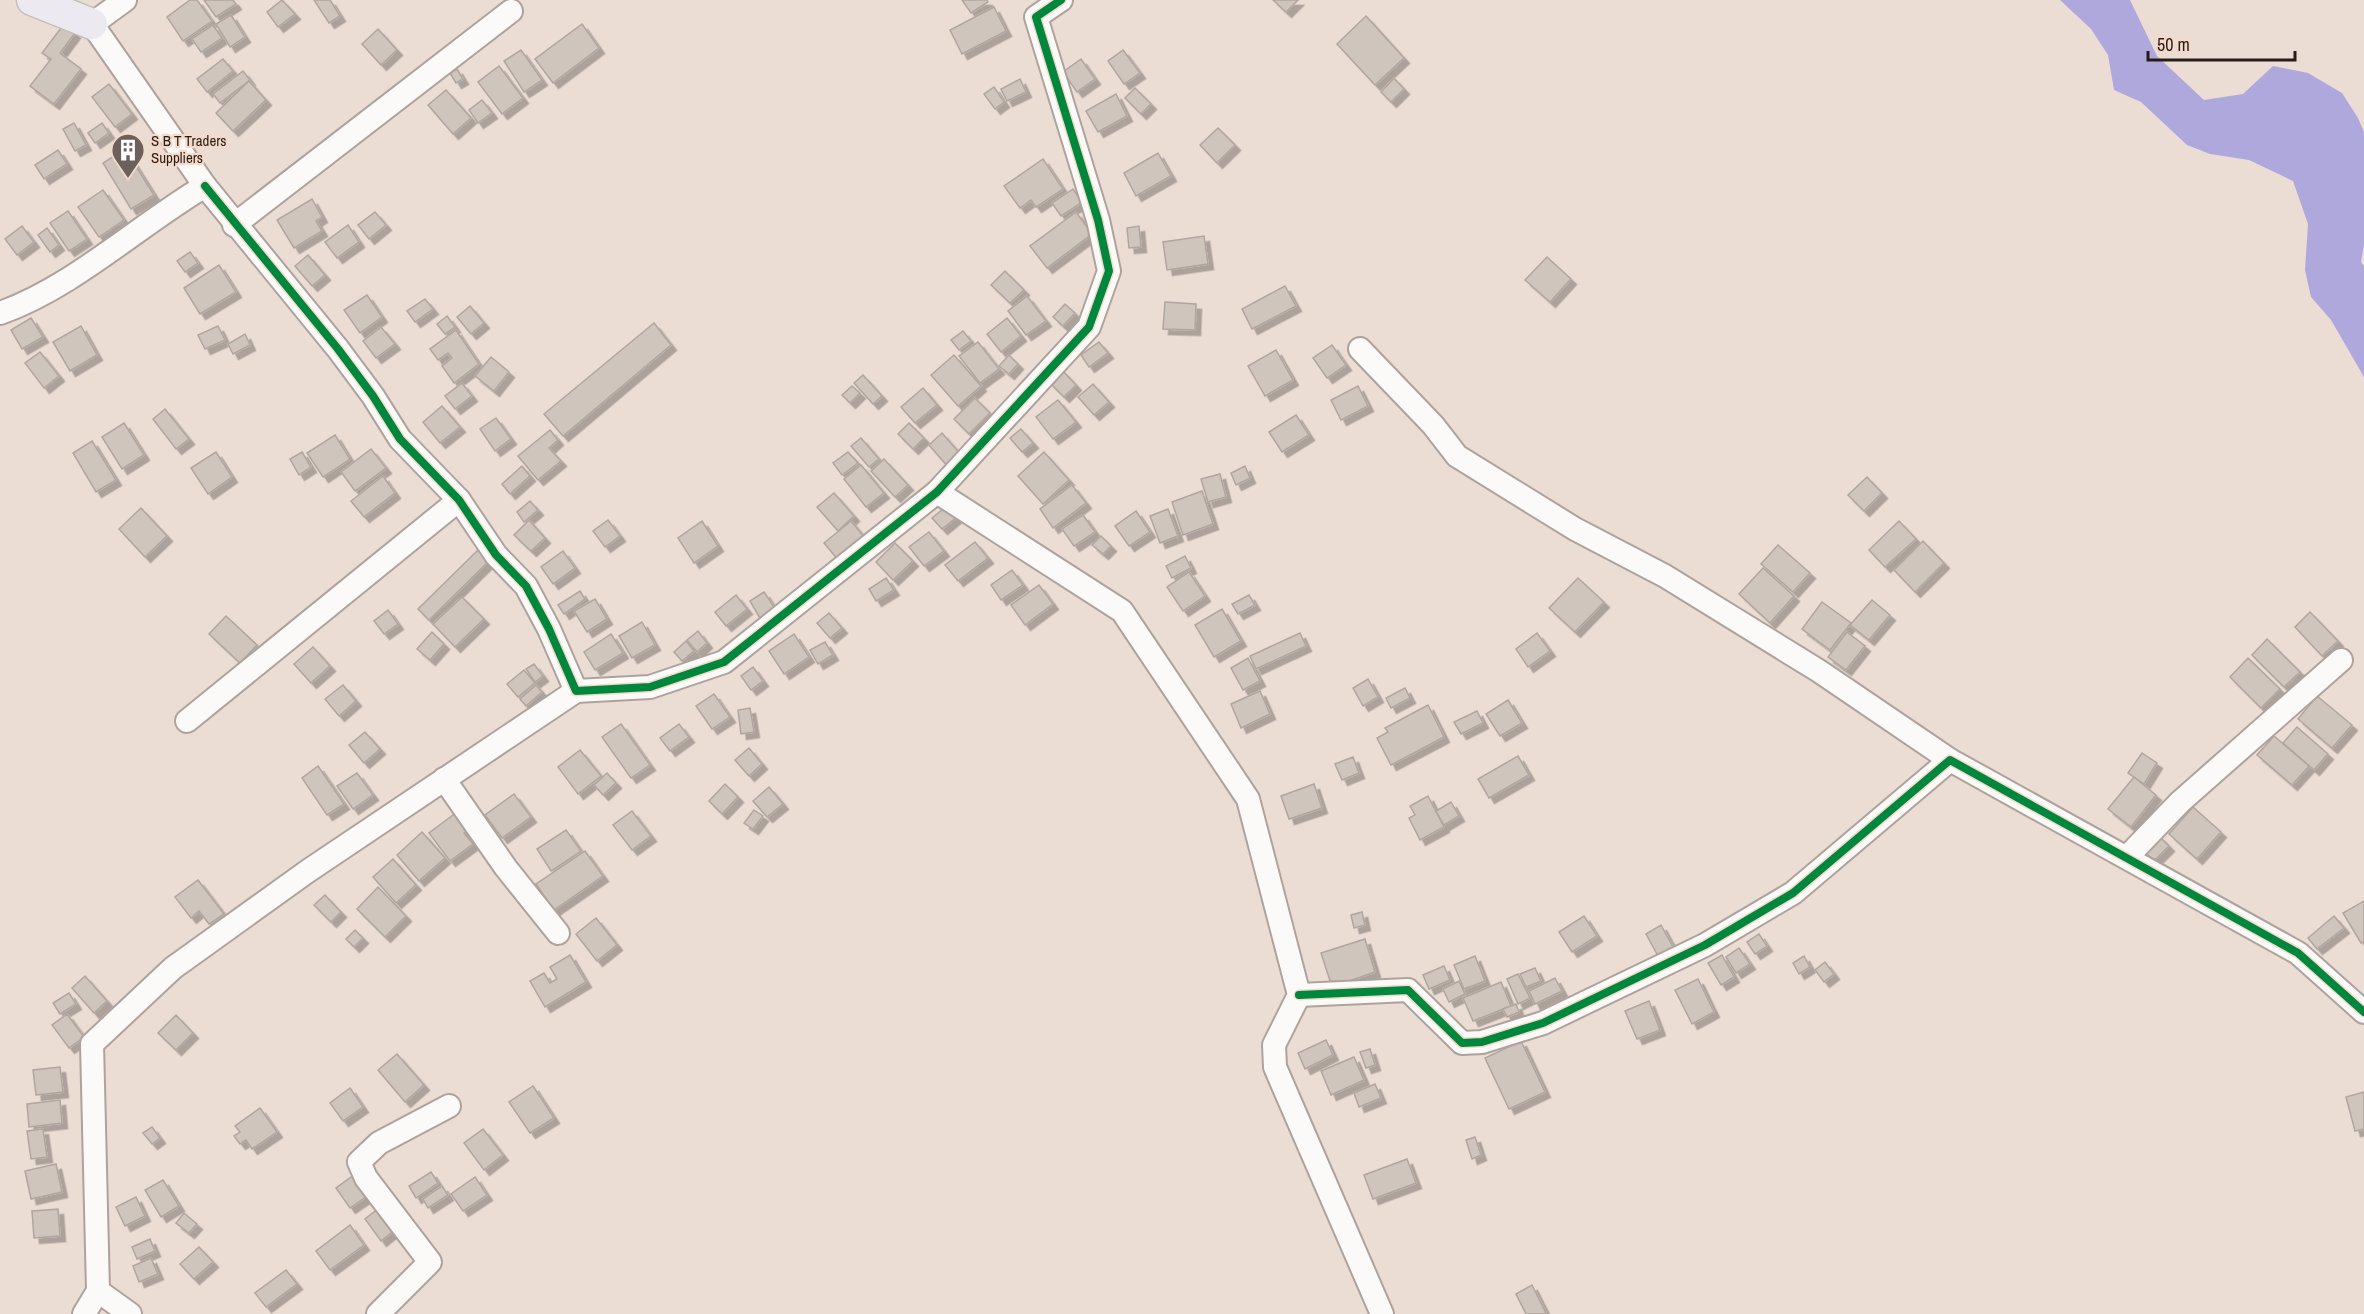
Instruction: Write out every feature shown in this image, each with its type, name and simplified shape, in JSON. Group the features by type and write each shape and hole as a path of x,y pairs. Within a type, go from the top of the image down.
{"main road":[{"path":"32,0 92,24"}],"street":[{"path":"125,0 92,24 234,225 338,349 373,396 400,439 459,500 496,555 525,586 549,629 576,691"},
{"path":"84,1314 98,1290 92,1044 173,968 308,871 576,691 650,687 724,662 937,492 1089,327 1109,271 1098,220 1034,9 1061,0"},
{"path":"234,225 511,11"},
{"path":"0,313 80,272 166,209 205,186"},
{"path":"1360,349 1457,456 1575,529 1665,576 1820,671 1950,760 2298,953 2364,1012"},
{"path":"937,492 1122,611 1248,799 1299,995 1274,1045 1275,1067 1382,1314"},
{"path":"187,721 459,500"},
{"path":"2127,857 2180,802 2341,660"},
{"path":"1299,995 1408,990 1462,1043 1482,1042 1543,1023 1705,945 1793,893 1950,760"},
{"path":"444,779 506,868 558,933"},
{"path":"378,1314 430,1262 366,1178 359,1162 379,1143 449,1106"},
{"path":"98,1290 130,1314"}],"shaded area":[{"path":"2060,0 2130,0 2157,56 2204,100 2243,94 2273,66 2308,73 2342,93 2364,132 2364,244 2361,262 2364,266 2364,377 2331,320 2311,297 2305,270 2308,224 2293,181 2249,160 2210,154 2187,145 2141,102 2114,90 2108,55 2091,29"}],"building":[{"path":"190,0 197,0 212,21 183,41 167,17"},
{"path":"204,0 233,0 236,4 216,17"},
{"path":"282,0 295,14 278,27 267,12"},
{"path":"314,0 330,0 340,16 329,23"},
{"path":"962,0 987,0 988,2 971,13"},
{"path":"1273,0 1298,0 1286,12"},
{"path":"994,7 1006,31 962,54 950,30"},
{"path":"231,15 245,37 230,47 216,24"},
{"path":"1366,16 1404,58 1375,85 1337,44"},
{"path":"64,24 75,33 60,53 81,69 54,104 30,86 51,59 42,53"},
{"path":"582,24 599,48 553,83 535,59"},
{"path":"213,25 222,38 201,52 192,39"},
{"path":"378,29 397,50 381,65 362,44"},
{"path":"521,50 542,80 524,92 504,61"},
{"path":"1123,50 1140,73 1124,84 1108,61"},
{"path":"223,59 233,71 207,92 197,79"},
{"path":"1081,59 1095,79 1077,92 1063,72"},
{"path":"499,66 523,98 502,114 478,82"},
{"path":"457,69 463,79 456,83 450,73"},
{"path":"243,71 250,80 220,103 213,94"},
{"path":"1394,78 1404,89 1391,102 1381,92"},
{"path":"1020,79 1026,92 1007,101 1001,89"},
{"path":"249,81 266,100 233,131 216,113"},
{"path":"109,84 132,114 115,127 92,97"},
{"path":"994,87 1004,102 995,109 984,94"},
{"path":"1135,88 1151,104 1141,114 1125,98"},
{"path":"446,90 471,118 453,134 428,105"},
{"path":"1116,94 1127,116 1098,132 1086,111"},
{"path":"482,100 492,113 478,123 469,110"},
{"path":"74,123 86,145 75,151 63,129"},
{"path":"102,123 109,133 95,143 88,133"},
{"path":"1218,128 1235,145 1217,163 1200,145"},
{"name":"S B T Traders Suppliers","path":"125,149 154,195 131,209 103,163"},
{"path":"58,150 67,164 44,179 35,165"},
{"path":"1158,153 1171,176 1136,196 1124,173"},
{"path":"1043,159 1063,189 1036,207 1031,200 1020,208 1004,186"},
{"path":"1073,189 1082,202 1061,216 1052,203"},
{"path":"103,190 124,220 99,237 78,207"},
{"path":"312,199 322,217 316,221 322,231 294,248 277,220"},
{"path":"68,211 87,239 69,251 50,223"},
{"path":"375,212 386,225 369,239 358,225"},
{"path":"1076,212 1092,234 1047,268 1030,246"},
{"path":"348,225 359,242 337,258 325,242"},
{"path":"22,226 34,242 17,255 5,239"},
{"path":"1139,226 1141,247 1129,248 1127,228"},
{"path":"47,228 59,245 50,252 38,235"},
{"path":"1204,236 1208,264 1167,270 1163,242"},
{"path":"190,252 198,263 185,272 177,261"},
{"path":"308,255 325,275 312,286 295,266"},
{"path":"1547,257 1571,279 1550,302 1525,280"},
{"path":"219,265 236,292 200,314 184,288"},
{"path":"1005,271 1024,290 1010,303 991,285"},
{"path":"1285,286 1296,306 1252,329 1242,309"},
{"path":"367,295 382,317 360,333 344,310"},
{"path":"1027,296 1046,321 1026,335 1008,311"},
{"path":"425,299 433,309 415,322 407,311"},
{"path":"1165,302 1196,304 1195,330 1163,329"},
{"path":"1065,304 1075,313 1063,326 1053,317"},
{"path":"470,306 484,323 471,334 457,317"},
{"path":"447,316 455,327 445,334 437,324"},
{"path":"31,318 43,337 22,349 11,330"},
{"path":"1007,318 1021,336 1001,352 987,334"},
{"path":"654,323 671,345 563,436 544,414"},
{"path":"81,326 97,355 70,371 53,342"},
{"path":"218,326 225,340 205,349 198,335"},
{"path":"381,327 395,344 376,358 363,341"},
{"path":"456,330 479,364 454,383 442,366 452,358 448,353 438,360 430,349"},
{"path":"963,331 971,341 959,350 951,340"},
{"path":"245,334 250,345 233,354 228,344"},
{"path":"978,342 999,369 980,383 959,356"},
{"path":"1099,342 1108,353 1089,367 1081,355"},
{"path":"1332,345 1346,365 1327,378 1313,358"},
{"path":"1276,350 1293,380 1265,396 1248,366"},
{"path":"40,352 59,376 44,388 25,363"},
{"path":"954,355 981,386 958,406 931,375"},
{"path":"1009,355 1018,364 1009,374 999,366"},
{"path":"491,357 509,372 494,391 475,376"},
{"path":"1063,371 1076,385 1064,397 1050,383"},
{"path":"863,375 882,396 873,404 854,383"},
{"path":"462,383 472,396 455,409 445,396"},
{"path":"1093,384 1109,402 1094,415 1078,397"},
{"path":"852,386 860,393 850,403 842,395"},
{"path":"1358,386 1368,406 1341,420 1331,400"},
{"path":"923,388 937,405 915,423 901,407"},
{"path":"975,398 990,413 969,434 954,419"},
{"path":"1058,400 1076,422 1053,439 1036,417"},
{"path":"442,406 460,427 440,443 423,422"},
{"path":"165,409 189,439 176,449 153,419"},
{"path":"1296,415 1309,435 1282,452 1269,432"},
{"path":"496,418 511,439 495,451 480,429"},
{"path":"124,423 144,455 122,469 102,437"},
{"path":"909,423 924,438 913,449 898,434"},
{"path":"1021,429 1033,443 1022,452 1010,438"},
{"path":"550,430 558,440 549,448 561,461 538,480 518,456"},
{"path":"942,433 962,456 949,468 929,445"},
{"path":"335,435 350,459 323,477 307,453"},
{"path":"861,438 879,459 869,467 851,446"},
{"path":"92,441 116,480 96,492 73,453"},
{"path":"371,449 386,468 355,491 341,472"},
{"path":"216,452 232,477 208,494 191,468"},
{"path":"302,452 311,467 299,475 290,459"},
{"path":"848,452 858,463 842,475 833,463"},
{"path":"1044,452 1069,480 1043,504 1018,476"},
{"path":"884,459 908,485 895,497 871,471"},
{"path":"861,465 884,493 866,507 844,479"},
{"path":"522,466 530,476 510,494 502,484"},
{"path":"1245,466 1250,478 1236,485 1231,473"},
{"path":"1220,474 1226,497 1208,502 1201,479"},
{"path":"383,476 395,493 364,517 351,501"},
{"path":"1867,477 1882,493 1864,511 1848,495"},
{"path":"1072,485 1086,503 1053,528 1040,509"},
{"path":"1202,491 1213,524 1183,535 1172,502"},
{"path":"834,493 854,516 838,531 817,507"},
{"path":"530,501 538,510 524,522 517,512"},
{"path":"948,505 958,516 942,529 932,518"},
{"path":"141,508 167,536 145,557 119,529"},
{"path":"1168,509 1178,536 1160,543 1150,516"},
{"path":"1136,511 1150,532 1129,546 1115,526"},
{"path":"1083,515 1095,532 1074,546 1062,529"},
{"path":"529,520 545,538 531,551 514,535"},
{"path":"608,520 620,536 605,547 593,531"},
{"path":"702,521 718,546 694,563 678,538"},
{"path":"851,521 865,538 839,561 824,543"},
{"path":"1899,521 1916,539 1885,567 1869,550"},
{"path":"929,532 944,551 924,566 909,547"},
{"path":"1101,536 1111,546 1103,554 1092,545"},
{"path":"1923,541 1944,563 1915,592 1894,570"},
{"path":"975,542 988,558 958,581 945,565"},
{"path":"895,543 913,561 893,580 876,562"},
{"path":"1778,545 1810,573 1793,592 1761,564"},
{"path":"478,550 489,561 429,620 418,609"},
{"path":"563,551 575,568 553,584 541,567"},
{"path":"1185,556 1191,568 1172,578 1166,566"},
{"path":"1763,568 1794,596 1770,623 1739,594"},
{"path":"1012,570 1023,585 1001,600 991,585"},
{"path":"1189,572 1205,596 1183,611 1167,587"},
{"path":"886,578 894,590 876,601 869,589"},
{"path":"1578,578 1604,602 1575,632 1549,608"},
{"path":"1039,585 1053,604 1025,625 1011,605"},
{"path":"580,591 585,599 564,614 558,605"},
{"path":"764,592 776,610 761,620 750,601"},
{"path":"736,595 747,609 726,626 715,612"},
{"path":"1249,595 1255,605 1238,614 1232,604"},
{"path":"462,597 484,619 455,647 433,624"},
{"path":"595,599 607,619 587,632 574,611"},
{"path":"1872,600 1890,615 1869,640 1850,625"},
{"path":"1822,602 1851,623 1830,650 1802,629"},
{"path":"1222,609 1241,641 1214,657 1195,625"},
{"path":"388,610 398,624 384,634 374,621"},
{"path":"2310,612 2338,641 2322,656 2295,627"},
{"path":"829,613 842,628 830,638 817,623"},
{"path":"226,616 257,645 240,663 209,634"},
{"path":"642,622 655,645 632,658 619,636"},
{"path":"698,631 707,643 697,652 687,640"},
{"path":"432,632 444,644 430,660 417,649"},
{"path":"1847,632 1865,646 1846,670 1828,657"},
{"path":"1300,633 1306,646 1256,669 1250,656"},
{"path":"1537,633 1550,651 1528,667 1516,649"},
{"path":"611,634 623,653 595,670 584,652"},
{"path":"794,634 809,657 784,674 769,651"},
{"path":"2267,639 2300,672 2284,687 2252,655"},
{"path":"686,641 694,651 682,661 674,652"},
{"path":"825,642 833,655 818,664 810,650"},
{"path":"313,647 330,666 311,683 294,664"},
{"path":"1248,658 1260,681 1243,690 1231,668"},
{"path":"2248,658 2280,689 2261,708 2230,677"},
{"path":"534,664 543,676 535,682 526,669"},
{"path":"753,667 763,681 751,690 741,676"},
{"path":"524,670 535,683 518,697 507,684"},
{"path":"1368,679 1378,697 1363,706 1353,688"},
{"path":"343,685 356,701 339,716 325,699"},
{"path":"536,685 542,692 526,706 520,699"},
{"path":"1405,688 1410,698 1391,708 1386,698"},
{"path":"1260,691 1270,714 1241,728 1231,704"},
{"path":"714,694 730,717 712,729 696,706"},
{"path":"2317,696 2352,725 2332,748 2298,719"},
{"path":"1508,700 1522,723 1500,736 1486,714"},
{"path":"1428,705 1444,737 1391,765 1377,738 1388,732 1385,728"},
{"path":"750,708 754,732 741,734 738,710"},
{"path":"1477,711 1483,723 1461,734 1454,722"},
{"path":"621,724 650,765 631,778 602,737"},
{"path":"679,724 689,737 670,751 660,738"},
{"path":"2297,727 2328,754 2314,770 2283,743"},
{"path":"365,732 380,749 364,763 349,745"},
{"path":"2274,736 2309,766 2292,785 2257,755"},
{"path":"749,748 762,764 749,776 735,760"},
{"path":"580,750 601,776 578,794 558,767"},
{"path":"2142,753 2157,763 2144,784 2128,773"},
{"path":"1518,756 1529,775 1489,798 1478,779"},
{"path":"1353,757 1359,773 1342,780 1335,764"},
{"path":"318,766 344,804 327,815 302,778"},
{"path":"357,773 373,795 353,809 337,786"},
{"path":"607,773 616,783 603,795 594,785"},
{"path":"2134,777 2156,795 2131,827 2108,809"},
{"path":"725,784 738,797 722,814 709,801"},
{"path":"1314,784 1322,808 1289,819 1281,796"},
{"path":"769,787 783,804 767,817 753,801"},
{"path":"514,794 531,817 502,838 485,815"},
{"path":"1428,796 1444,827 1420,840 1409,818 1415,815 1410,806"},
{"path":"1451,802 1459,816 1444,825 1436,811"},
{"path":"2193,807 2221,832 2197,859 2169,834"},
{"path":"754,810 763,816 753,829 744,823"},
{"path":"632,811 651,836 632,850 613,825"},
{"path":"457,812 470,828 464,833 473,844 450,861 429,833"},
{"path":"566,830 581,851 551,871 537,849"},
{"path":"422,832 445,858 419,881 397,855"},
{"path":"2159,836 2169,846 2154,861 2144,851"},
{"path":"585,851 603,876 554,910 536,884"},
{"path":"393,859 416,885 396,903 373,877"},
{"path":"198,880 224,914 209,924 199,911 191,918 175,897"},
{"path":"378,887 406,916 385,937 357,909"},
{"path":"325,895 341,912 331,922 314,905"},
{"path":"2364,901 2364,942 2361,943 2343,913"},
{"path":"1362,912 1365,925 1354,928 1351,915"},
{"path":"1584,916 1597,936 1572,952 1559,932"},
{"path":"2334,916 2344,928 2317,949 2308,938"},
{"path":"596,918 617,945 597,961 576,934"},
{"path":"1661,925 1673,947 1658,956 1646,934"},
{"path":"355,930 363,938 354,947 346,939"},
{"path":"1759,934 1767,946 1755,954 1747,942"},
{"path":"1365,939 1375,972 1332,987 1321,953"},
{"path":"1739,948 1750,964 1736,973 1726,957"},
{"path":"570,955 586,982 545,1007 530,981 544,973 550,983 557,979 550,967"},
{"path":"1722,955 1734,977 1721,985 1708,963"},
{"path":"1475,956 1485,981 1464,989 1454,965"},
{"path":"1804,956 1810,967 1799,974 1793,963"},
{"path":"1825,962 1834,974 1824,982 1815,970"},
{"path":"1444,966 1450,980 1429,989 1423,975"},
{"path":"1535,968 1541,981 1526,987 1520,974"},
{"path":"1518,974 1530,998 1518,1004 1507,979"},
{"path":"85,976 107,1001 94,1013 72,988"},
{"path":"1555,978 1562,991 1535,1004 1529,991"},
{"path":"1698,979 1714,1012 1692,1024 1675,990"},
{"path":"1459,981 1465,994 1449,1002 1443,989"},
{"path":"1501,982 1511,1006 1473,1021 1463,998"},
{"path":"69,993 76,1004 60,1014 53,1003"},
{"path":"1649,1001 1660,1030 1637,1039 1625,1011"},
{"path":"1516,1004 1519,1012 1507,1017 1503,1009"},
{"path":"67,1014 84,1037 69,1048 52,1025"},
{"path":"176,1015 193,1033 176,1050 158,1033"},
{"path":"1326,1040 1333,1055 1305,1069 1298,1053"},
{"path":"1521,1041 1545,1092 1509,1109 1485,1058"},
{"path":"1370,1049 1375,1065 1366,1068 1360,1052"},
{"path":"397,1054 424,1085 405,1102 378,1070"},
{"path":"1354,1057 1364,1080 1331,1095 1321,1071"},
{"path":"60,1067 63,1092 36,1095 33,1070"},
{"path":"1375,1084 1381,1098 1359,1107 1354,1093"},
{"path":"533,1086 554,1118 530,1133 509,1102"},
{"path":"350,1088 363,1107 343,1121 330,1103"},
{"path":"2364,1092 2364,1129 2355,1131 2346,1097"},
{"path":"60,1100 62,1123 29,1127 27,1104"},
{"path":"260,1108 277,1132 252,1149 246,1140 240,1144 234,1136 240,1132 235,1126"},
{"path":"152,1127 160,1138 152,1144 143,1133"},
{"path":"43,1129 47,1157 31,1159 27,1131"},
{"path":"483,1129 503,1155 484,1170 464,1143"},
{"path":"1475,1137 1481,1155 1472,1159 1466,1140"},
{"path":"1407,1159 1416,1183 1373,1199 1364,1175"},
{"path":"56,1164 62,1192 31,1199 25,1171"},
{"path":"358,1172 373,1192 350,1208 336,1188"},
{"path":"431,1172 438,1183 416,1198 409,1186"},
{"path":"475,1177 487,1195 463,1211 451,1194"},
{"path":"163,1180 179,1206 161,1217 145,1190"},
{"path":"442,1186 448,1195 428,1208 423,1199"},
{"path":"136,1197 145,1216 125,1226 116,1207"},
{"path":"379,1208 396,1229 381,1241 365,1219"},
{"path":"58,1209 60,1236 34,1238 32,1211"},
{"path":"184,1213 197,1224 189,1233 176,1223"},
{"path":"350,1225 364,1245 330,1270 316,1251"},
{"path":"150,1239 155,1251 137,1259 132,1247"},
{"path":"199,1247 213,1262 194,1279 180,1264"},
{"path":"151,1258 158,1274 139,1282 133,1266"},
{"path":"286,1270 297,1284 266,1307 255,1293"},
{"path":"1532,1285 1546,1313 1544,1314 1526,1314 1516,1294"}],"cycle path":[{"path":"205,186 338,349 373,396 400,439 459,500 496,555 526,586 549,629 576,691 650,687 724,662 937,492 1089,327 1109,271 1098,220 1036,17 1061,0"},
{"path":"1299,995 1408,990 1462,1043 1482,1042 1543,1023 1705,945 1793,893 1950,760 2298,953 2364,1012"}],"place":[{"name":"S B T Traders Suppliers","path":"128,179"}]}
